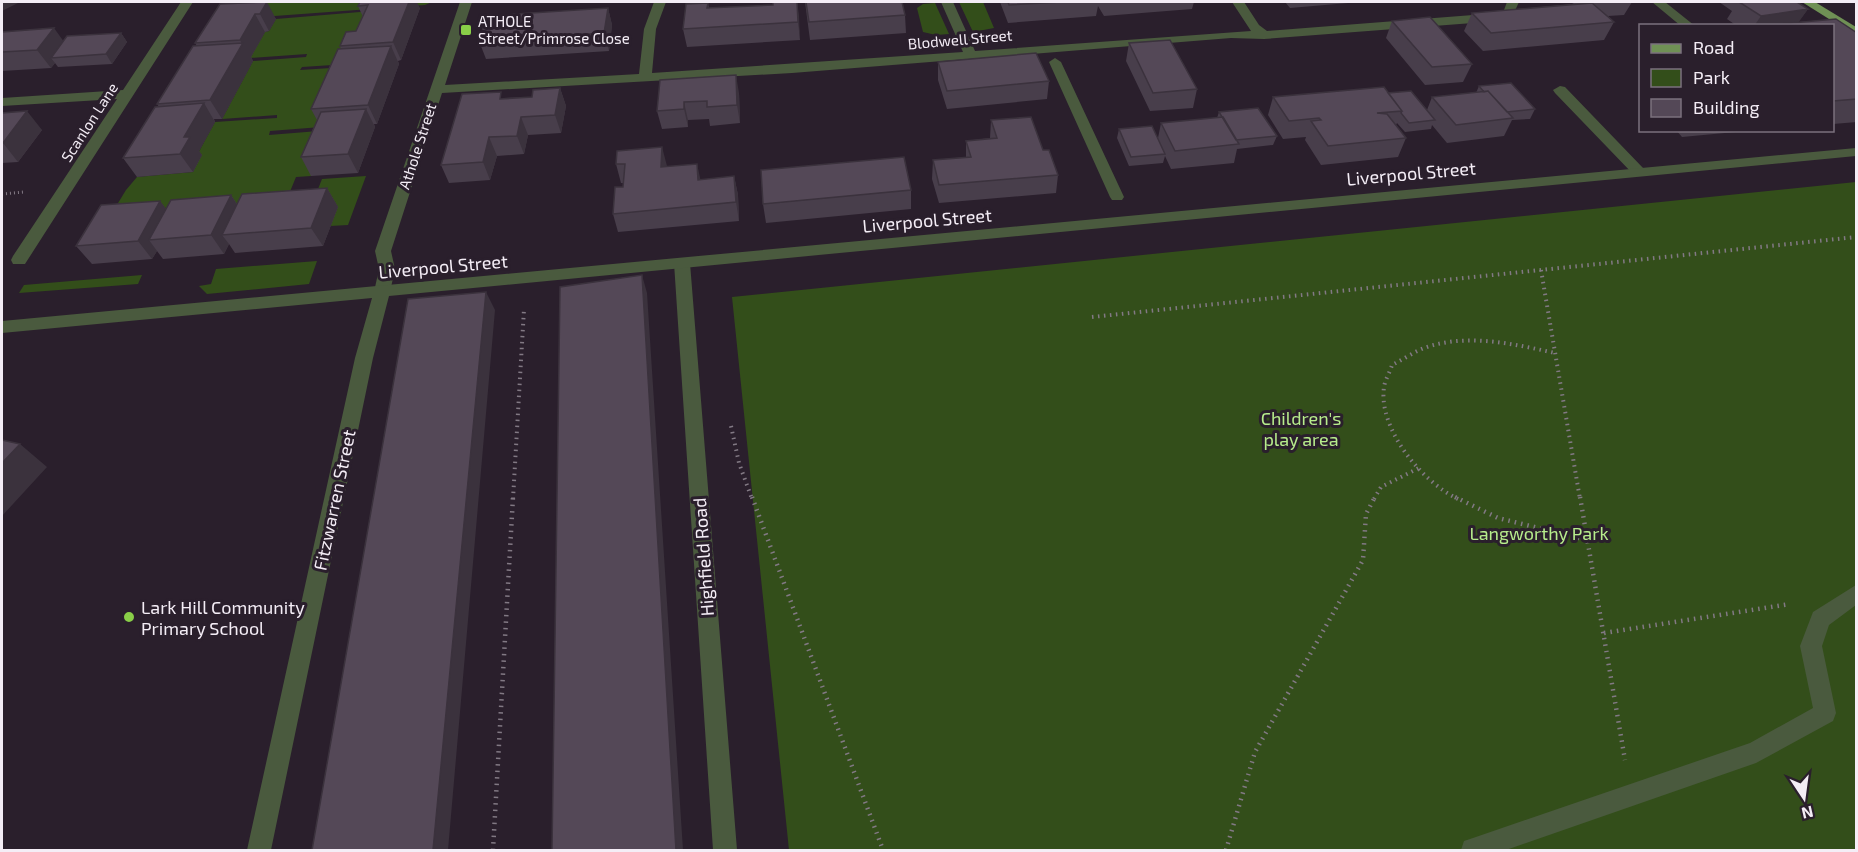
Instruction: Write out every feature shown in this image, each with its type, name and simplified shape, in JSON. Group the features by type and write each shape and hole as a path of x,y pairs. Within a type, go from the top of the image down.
{"main road":[{"path":"1808,2 1857,32"}],"street":[{"name":"Scanlon Lane","path":"19,260 187,2"},
{"name":"Athole Street","path":"382,292 387,269 383,251 466,2"},
{"path":"645,77 650,29 660,2"},
{"path":"947,2 970,54"},
{"path":"1238,2 1254,27 1264,35"},
{"name":"Blodwell Street","path":"436,89 792,69 1221,35 1264,35 1486,18 1509,12 1513,2"},
{"path":"1658,2 1686,24"},
{"path":"1055,62 1117,197"},
{"path":"1560,90 1640,172"},
{"path":"2,102 127,94"},
{"name":"Liverpool Street","path":"2,327 1857,152"},
{"name":"Highfield Road","path":"682,263 725,850"},
{"name":"Fitzwarren Street","path":"259,850 362,369 382,292"},
{"path":"1473,850 1756,752 1825,713 1811,646 1820,619 1857,594"}],"path":[{"path":"1092,317 1857,237"},
{"path":"1541,270 1631,795"},
{"path":"493,850 526,278"},
{"path":"1555,353 1515,345 1467,340 1429,346 1392,365 1384,388 1389,422 1406,455 1441,491 1498,518 1588,540"},
{"path":"729,419 740,463 883,850"},
{"path":"1226,850 1255,752 1363,560 1366,514 1381,487 1419,468"},
{"path":"1604,633 1797,603"}],"green space":[{"path":"236,2 432,2 425,5 232,19 228,15"},
{"path":"959,2 983,2 994,28 973,32"},
{"path":"935,3 949,34 936,35 923,32 917,8 923,4"},
{"path":"372,11 348,64 302,67 300,70 347,67 321,127 270,131 269,135 331,130 311,176 296,177 282,211 93,244 126,190 137,177 193,172 197,155 215,122 277,118 277,115 222,119 253,61 306,57 307,54 250,58 265,32 269,31 276,19"},
{"path":"366,176 348,225 330,226 337,207 310,209 322,179"},
{"name":"Langworthy Park","path":"1856,182 1856,850 789,850 732,297"},
{"path":"317,261 309,284 207,294 199,286 211,284 216,269"},
{"path":"142,275 138,284 19,293 24,285"}],"building":[{"path":"267,2 260,14 255,14 240,40 195,43 220,4"},
{"path":"360,2 409,2 393,42 340,46 346,32 356,31 368,5 358,6"},
{"path":"773,2 797,2 798,22 683,29 686,4 708,3 707,8 773,5"},
{"path":"806,2 902,2 905,15 809,22"},
{"path":"1008,2 1061,2 1009,5"},
{"path":"1739,2 1797,2 1808,9 1761,16"},
{"path":"1592,3 1614,22 1491,33 1472,13"},
{"path":"608,8 604,33 479,41 487,16"},
{"path":"1430,17 1472,64 1432,67 1392,21"},
{"path":"1836,19 1857,33 1857,99 1834,101 1834,24 1780,24"},
{"path":"54,28 37,50 2,52 2,32"},
{"path":"121,33 106,54 51,58 67,36"},
{"path":"1170,40 1197,89 1153,93 1129,43"},
{"path":"243,43 210,100 157,104 193,46"},
{"path":"391,46 368,105 311,109 338,49"},
{"path":"1036,53 1049,81 947,91 938,62"},
{"path":"736,75 737,105 707,107 707,101 684,102 684,109 657,111 660,80"},
{"path":"1511,83 1535,109 1507,112 1488,91 1484,92 1479,86"},
{"path":"1384,87 1402,111 1377,113 1387,114 1406,138 1328,146 1311,121 1321,120 1319,118 1289,121 1273,97"},
{"path":"560,88 555,115 521,117 517,136 489,137 483,162 441,165 462,94 501,92 500,99 532,97 533,90"},
{"path":"1411,91 1435,120 1409,123 1388,93"},
{"path":"1488,91 1513,118 1456,125 1432,97"},
{"path":"204,103 184,137 190,137 180,154 123,158 155,107"},
{"path":"1258,108 1277,136 1236,140 1219,112"},
{"path":"366,109 348,154 301,157 321,112"},
{"path":"27,111 3,143 2,143 2,113"},
{"path":"1031,117 1043,150 1049,150 1058,175 939,185 933,160 971,157 966,141 997,138 991,120"},
{"path":"1223,117 1239,144 1175,151 1161,123"},
{"path":"1152,126 1165,154 1131,157 1119,129"},
{"path":"662,147 661,167 697,164 698,180 734,176 736,202 613,214 615,187 623,187 625,164 616,164 617,151"},
{"path":"904,157 911,190 763,204 761,170"},
{"path":"327,188 311,228 222,235 242,194"},
{"path":"231,195 211,235 149,240 171,200"},
{"path":"160,201 138,241 76,246 101,205"},
{"path":"642,275 676,850 552,850 560,287"},
{"path":"486,292 433,850 312,850 408,299"},
{"path":"2,440 20,444 2,463"}],"place":[{"name":"ATHOLE Street/Primrose Close","path":"466,30"},
{"name":"Lark Hill Community Primary School","path":"129,617"}],"park label":[{"name":"Children's play area","path":"1301,428"}]}
